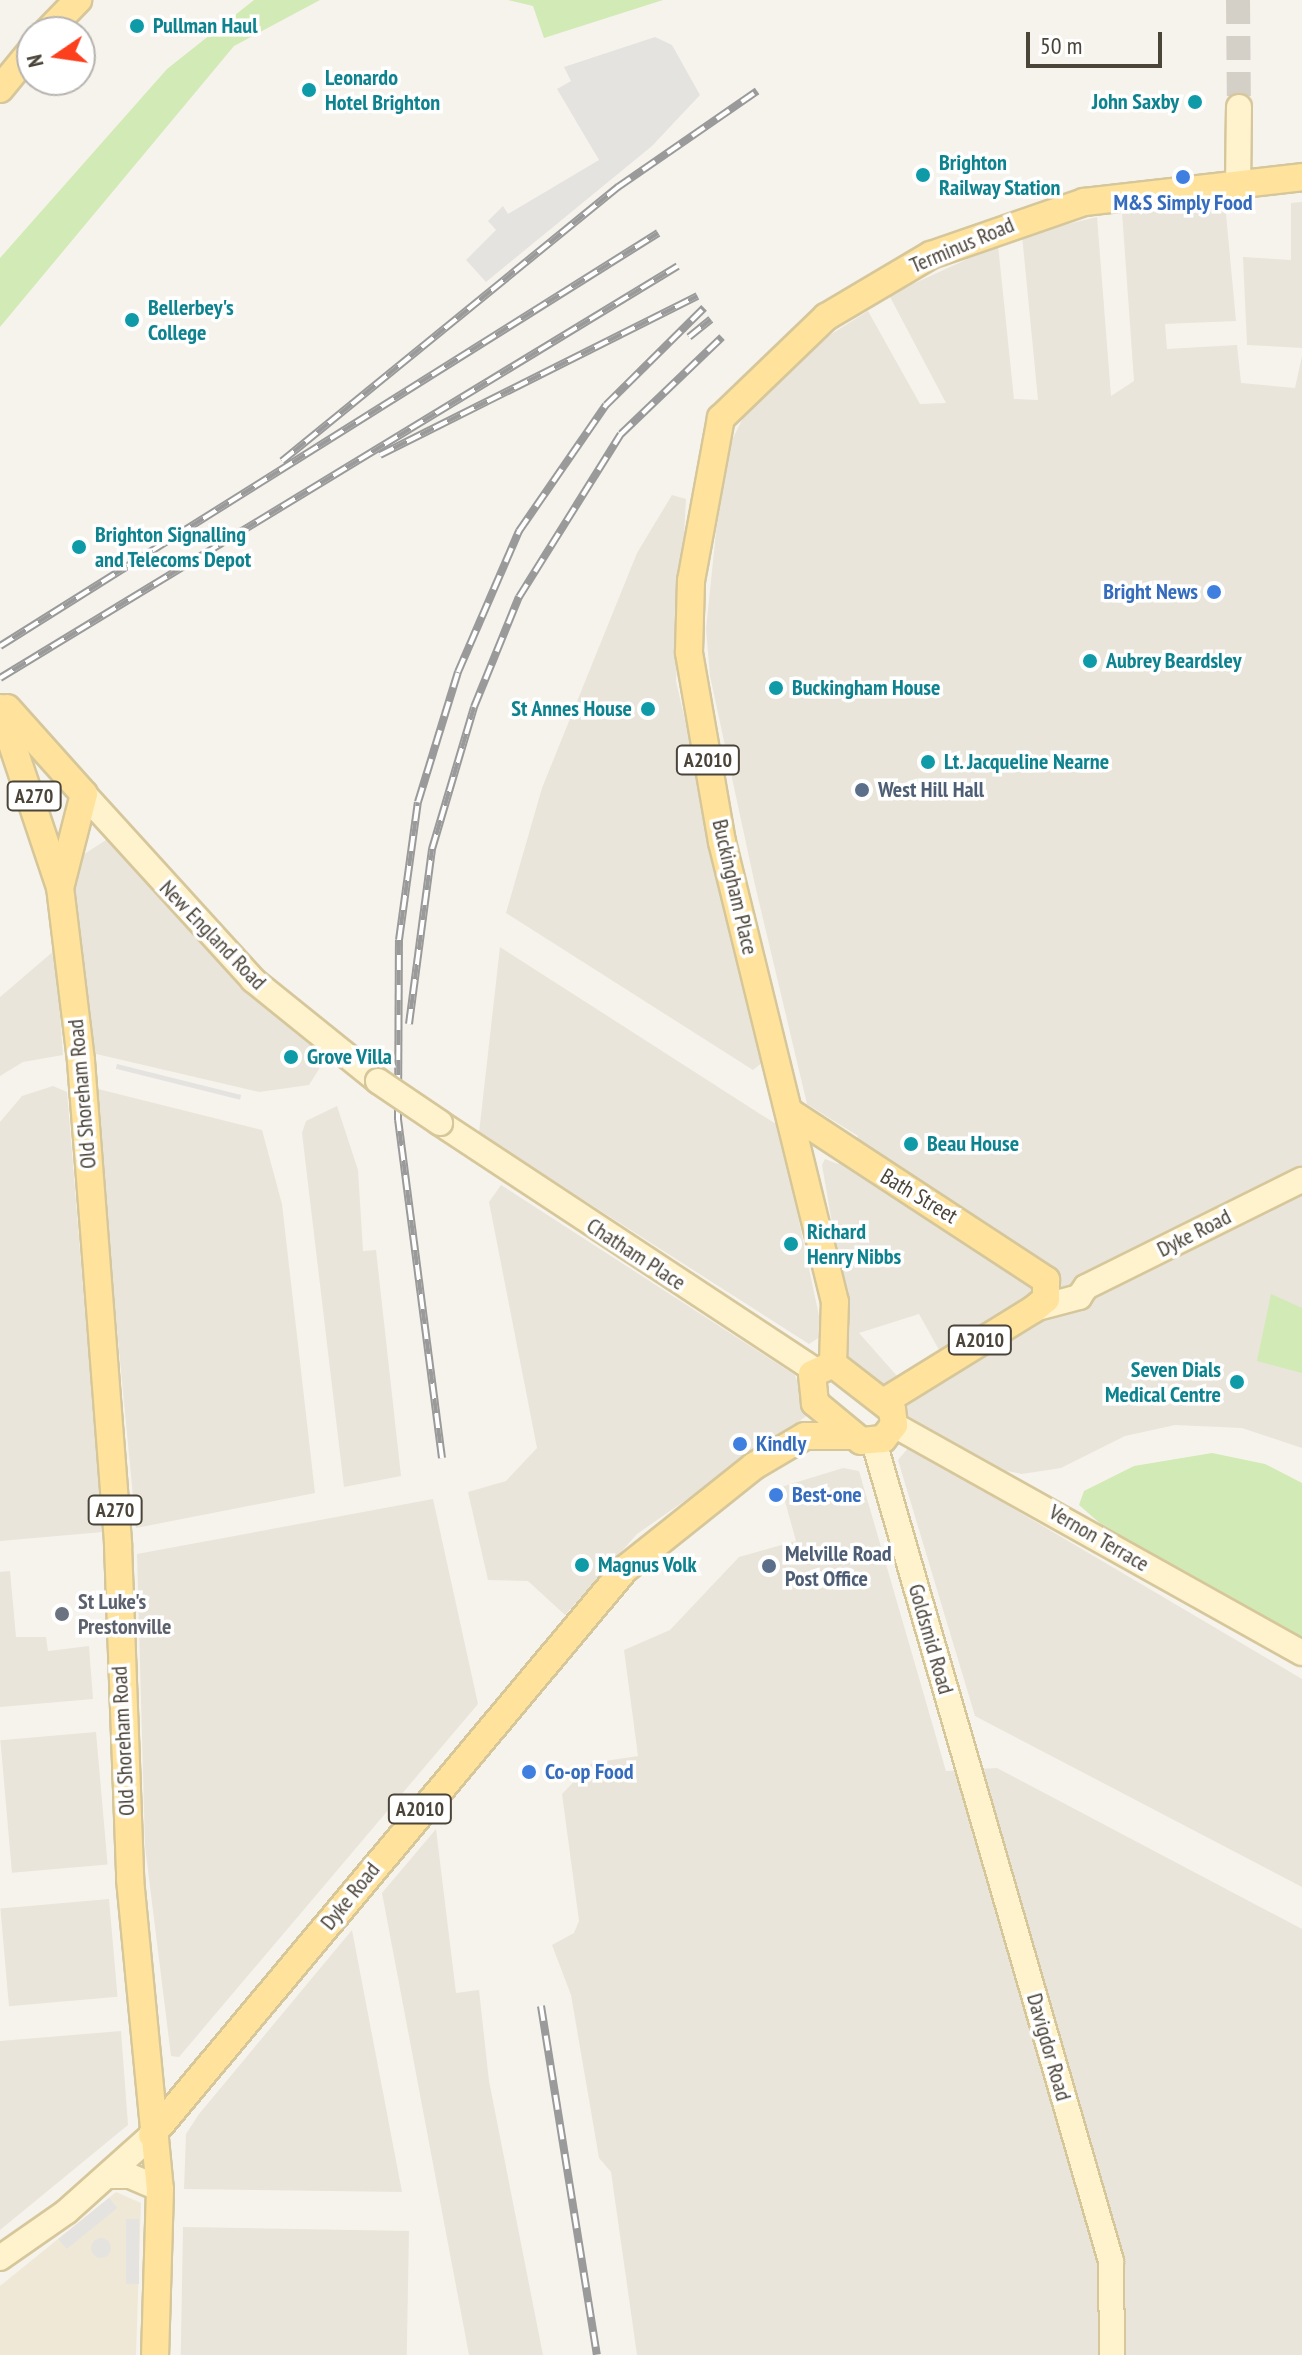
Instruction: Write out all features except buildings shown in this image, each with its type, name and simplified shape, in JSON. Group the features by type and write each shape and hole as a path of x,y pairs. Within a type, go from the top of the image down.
{"main road":[{"path":"62,16 78,0"},
{"path":"0,89 16,70"},
{"path":"1238,188 1239,107"},
{"name":"A2010","path":"1238,188 1302,177"},
{"name":"Terminus Road","path":"731,404 826,317 931,255 1084,202 1238,188"},
{"name":"Buckingham Place","path":"731,404 707,472 689,652 722,842 791,1113 796,1155 803,1160 839,1330 824,1367"},
{"name":"New England Road","path":"0,699 253,980 378,1081 449,1130"},
{"name":"Old Shoreham Road","path":"0,708 60,887 118,1545 120,1712 152,2135 160,2189 155,2355"},
{"name":"Old Shoreham Road","path":"60,887 84,794"},
{"name":"Bath Street","path":"791,1113 1046,1280"},
{"name":"Chatham Place","path":"449,1130 824,1367"},
{"path":"803,1160 814,1145 831,1142"},
{"name":"Dyke Road","path":"863,1439 889,1413 1034,1309 1052,1310 1086,1287 1302,1180"},
{"path":"1046,1280 1086,1287"},
{"name":"A2010","path":"1034,1309 1046,1299 1046,1280"},
{"path":"863,1439 815,1403 808,1389 824,1367 889,1413"},
{"path":"815,1403 805,1436 863,1439"},
{"name":"Vernon Terrace","path":"889,1413 1302,1653"},
{"name":"Dyke Road","path":"0,2258 110,2176 152,2135 608,1586 754,1466 805,1436"},
{"name":"Goldsmid Road","path":"863,1439 961,1743"},
{"name":"Davigdor Road","path":"961,1743 1111,2261 1112,2355"},
{"path":"110,2176 130,2176 160,2189"}],"shaded area":[{"path":"655,37 672,45 700,95 652,146 486,282 466,260 496,230 488,221 503,206 508,214 599,160 557,89 571,81 564,67"},
{"path":"1302,202 1302,348 1247,345 1243,257 1291,260 1291,203"},
{"path":"1213,206 1226,214 1236,321 1165,324 1167,349 1237,345 1241,383 1295,388 1302,356 1302,1448 1242,1428 1175,1425 1125,1436 1061,1468 1022,1474 988,1467 901,1412 895,1401 948,1366 919,1314 859,1333 898,1377 881,1393 843,1363 850,1327 822,1165 825,1159 838,1164 858,1136 807,1104 755,885 710,676 706,629 716,532 730,444 747,410 814,345 868,311 920,404 946,403 889,295 998,245 1014,399 1038,400 1022,235 1097,217 1111,396 1134,381 1122,212"},
{"path":"672,495 686,499 676,681 763,1062 753,1070 506,913 542,788 637,553"},
{"path":"109,838 201,943 326,1058 309,1085 259,1092 92,1053 70,881 75,860"},
{"path":"500,947 779,1126 823,1335 809,1344 479,1133"},
{"path":"55,950 63,1055 23,1062 0,1076 0,997"},
{"path":"117,1064 241,1095 240,1100 116,1069"},
{"path":"53,1086 67,1092 103,1532 0,1541 0,1122 22,1096"},
{"path":"94,1088 262,1130 282,1204 315,1493 136,1528"},
{"path":"337,1106 358,1170 363,1251 376,1250 401,1476 344,1487 302,1133 306,1121"},
{"path":"501,1185 795,1375 808,1415 637,1534 565,1615 528,1581 488,1580 468,1492 506,1481 537,1448 489,1202"},
{"path":"909,1447 1302,1679 1302,1887 975,1716 898,1460"},
{"path":"843,1468 859,1471 946,1771 997,1768 1302,1929 1302,2355 637,2355 611,2172 599,2158 571,1995 552,1945 574,1933 579,1921 562,1794 592,1763 638,1756 624,1650 670,1630 739,1557 796,1541 781,1487"},
{"path":"433,1499 478,1704 179,2057 171,2056 145,1846 137,1554"},
{"path":"10,1571 16,1637 46,1637 48,1651 89,1646 93,1699 0,1707 0,1572"},
{"path":"96,1732 108,1864 12,1873 0,1740"},
{"path":"436,1829 456,1993 479,1990 489,2081 543,2355 469,2355 382,1893"},
{"path":"109,1899 118,1997 9,2006 0,1908"},
{"path":"352,1930 402,2192 184,2189 186,2134 199,2114"},
{"path":"121,2031 128,2125 0,2230 0,2041"},
{"path":"116,2192 141,2203 136,2355 0,2355 0,2286"},
{"path":"109,2198 117,2208 67,2249 58,2239"},
{"path":"126,2219 139,2219 139,2284 126,2284"},
{"path":"183,2227 409,2231 407,2355 181,2355"},
{"path":"101,2238 108,2241 111,2248 108,2255 101,2258 94,2255 91,2248 94,2241"}],"green space":[{"path":"254,0 320,0 234,46 0,327 0,258 167,69"},
{"path":"508,0 663,0 544,38 533,6"},
{"path":"1271,1294 1302,1308 1302,1373 1257,1361"},
{"path":"1212,1453 1265,1464 1302,1483 1302,1644 1117,1538 1079,1505 1084,1491 1134,1466"}],"tunnel":[{"path":"1238,0 1239,107"}],"railway":[{"path":"282,461 618,187 757,91"},
{"path":"0,646 658,233"},
{"path":"0,678 678,266"},
{"path":"380,455 697,296"},
{"path":"442,1458 398,1120 399,940 418,802 458,672 519,531 606,405 704,308"},
{"path":"689,337 711,319"},
{"path":"409,1024 432,849 474,707 519,597 621,434 722,337"},
{"path":"541,2006 597,2355"}],"place":[{"name":"Pullman Haul","path":"137,26"},
{"name":"Leonardo Hotel Brighton","path":"309,90"},
{"name":"John Saxby","path":"1195,102"},
{"name":"Brighton Railway Station","path":"923,175"},
{"name":"M&S Simply Food","path":"1183,177"},
{"name":"Bellerbey's College","path":"132,320"},
{"name":"Brighton Signalling and Telecoms Depot","path":"79,547"},
{"name":"Bright News","path":"1214,592"},
{"name":"Aubrey Beardsley","path":"1090,661"},
{"name":"Buckingham House","path":"776,688"},
{"name":"St Annes House","path":"648,709"},
{"name":"Lt. Jacqueline Nearne","path":"928,762"},
{"name":"West Hill Hall","path":"862,790"},
{"name":"Grove Villa","path":"291,1057"},
{"name":"Beau House","path":"911,1144"},
{"name":"Richard Henry Nibbs","path":"791,1244"},
{"name":"Seven Dials Medical Centre","path":"1237,1382"},
{"name":"Kindly","path":"740,1444"},
{"name":"Best-one","path":"776,1495"},
{"name":"Magnus Volk","path":"582,1565"},
{"name":"Melville Road Post Office","path":"769,1566"},
{"name":"St Luke's Prestonville","path":"62,1614"},
{"name":"Co-op Food","path":"529,1772"}]}
